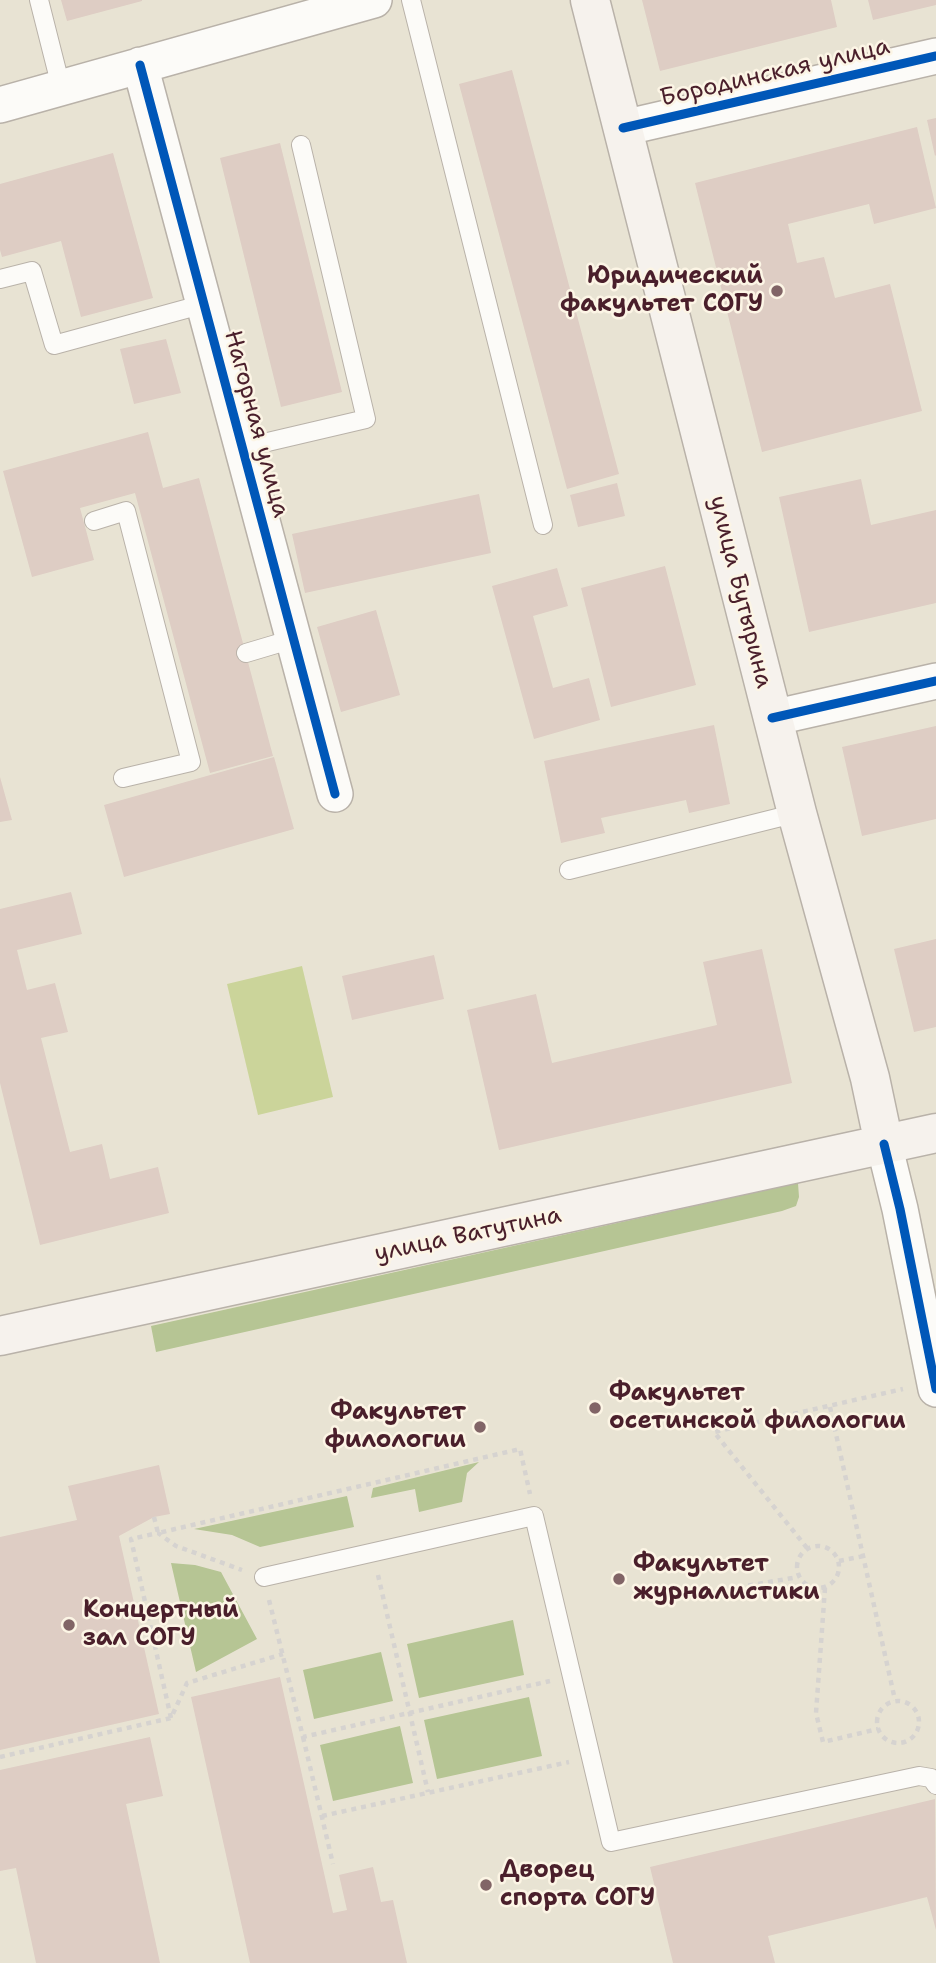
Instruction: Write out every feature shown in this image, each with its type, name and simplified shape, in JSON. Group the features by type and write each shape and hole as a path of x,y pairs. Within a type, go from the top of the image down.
{"main road":[{"name":"улица Бутырина","path":"590,0 772,718 870,1078 884,1144"},
{"name":"улица Ватутина","path":"0,1336 936,1133"}],"street":[{"path":"0,104 374,0"},
{"name":"Бородинская улица","path":"623,128 936,56"},
{"name":"Нагорная улица","path":"140,65 335,794"},
{"path":"772,718 936,681"},
{"name":"улица Бутырина","path":"884,1144 900,1209 935,1385"}],"lane":[{"path":"39,0 61,87"},
{"path":"411,0 543,525"},
{"path":"242,448 366,419 301,145"},
{"path":"0,279 32,271 54,345 204,304"},
{"path":"94,521 126,511 175,672 191,762 123,778"},
{"path":"246,653 293,639"},
{"path":"569,870 797,813"},
{"path":"264,1577 534,1516 611,1842 919,1776 931,1779 936,1785"}],"path":[{"path":"807,1548 714,1432 935,1385"},
{"path":"830,1407 895,1700"},
{"path":"171,1717 131,1539 520,1449 534,1516"},
{"path":"154,1517 158,1533 176,1546 264,1577 332,1864"},
{"path":"827,1547 836,1554 839,1561 839,1573 834,1582 825,1588 814,1589 805,1585 798,1577 798,1560 807,1548 827,1547"},
{"path":"373,1552 428,1792"},
{"path":"839,1561 864,1556"},
{"path":"699,1594 798,1577"},
{"path":"825,1588 816,1713 823,1742 878,1729"},
{"path":"171,1717 187,1682 283,1654"},
{"path":"303,1737 571,1676"},
{"path":"895,1700 907,1702 918,1713 919,1725 910,1740 898,1744 889,1742 878,1729 879,1712 895,1700"},
{"path":"0,1757 171,1717"},
{"path":"321,1816 590,1757"}],"green space":[{"path":"302,966 333,1097 258,1115 227,984"},
{"path":"798,1183 799,1197 796,1206 782,1211 156,1352 151,1326"},
{"path":"479,1462 467,1473 462,1502 419,1512 415,1489 371,1498 373,1488"},
{"path":"347,1496 354,1527 260,1547 232,1535 194,1529"},
{"path":"171,1563 195,1565 221,1572 257,1639 196,1672"},
{"path":"513,1620 524,1675 419,1698 407,1644"},
{"path":"381,1652 393,1701 314,1719 303,1670"},
{"path":"529,1697 542,1756 437,1779 424,1720"},
{"path":"400,1726 413,1783 333,1801 320,1745"}],"building":[{"path":"61,0 142,0 142,1 67,21"},
{"path":"642,0 831,0 837,27 660,71"},
{"path":"868,0 936,0 936,5 873,20"},
{"path":"512,70 619,474 567,489 459,84"},
{"path":"936,118 936,155 935,156 927,120"},
{"name":"Юридический факультет СОГУ","path":"917,127 936,208 874,224 869,204 788,224 797,263 824,257 835,298 890,284 922,411 762,452 695,183"},
{"path":"280,143 342,392 281,407 220,158"},
{"path":"113,153 153,298 81,317 61,241 2,257 0,184"},
{"path":"166,339 181,393 134,404 120,349"},
{"path":"148,432 163,488 199,478 273,756 210,773 135,493 80,508 94,560 32,577 3,471"},
{"path":"861,479 871,525 936,510 936,603 809,632 779,497"},
{"path":"617,483 625,516 578,527 570,495"},
{"path":"479,494 491,553 305,593 292,534"},
{"path":"665,566 696,685 611,707 581,588"},
{"path":"557,568 568,606 533,616 553,688 589,678 600,720 534,739 492,586"},
{"path":"376,610 400,695 341,712 317,627"},
{"path":"714,725 730,804 689,813 686,800 601,818 605,833 561,843 544,761"},
{"path":"936,726 936,819 862,836 842,747"},
{"path":"274,757 294,829 124,877 104,805"},
{"path":"0,777 12,820 0,822"},
{"path":"71,892 82,934 17,950 27,990 55,983 68,1032 41,1038 70,1152 102,1144 110,1179 158,1167 169,1213 40,1245 0,1083 0,909"},
{"path":"936,939 936,1027 914,1032 894,949"},
{"path":"762,949 792,1083 499,1150 467,1010 536,994 552,1063 717,1025 703,962"},
{"path":"434,955 444,999 352,1020 342,976"},
{"name":"Концертный зал СОГУ","path":"159,1465 170,1514 154,1517 119,1536 159,1714 0,1750 0,1537 77,1520 68,1486"},
{"path":"280,1677 333,1913 347,1910 339,1875 373,1867 381,1902 393,1900 407,1963 250,1963 191,1697"},
{"path":"150,1737 163,1796 126,1804 160,1963 36,1963 16,1868 0,1871 0,1770"},
{"path":"935,1799 936,1930 927,1897 768,1936 775,1963 673,1963 650,1867"}],"cycle path":[{"path":"623,128 936,56"},
{"path":"140,65 335,794"},
{"path":"772,718 936,681"},
{"path":"884,1144 900,1209 936,1389"}],"place":[{"name":"Юридический факультет СОГУ","path":"777,291"},
{"name":"Факультет осетинской филологии","path":"595,1408"},
{"name":"Факультет филологии","path":"480,1427"},
{"name":"Факультет журналистики","path":"619,1579"},
{"name":"Концертный зал СОГУ","path":"69,1625"},
{"name":"Дворец спорта СОГУ","path":"486,1885"}]}
